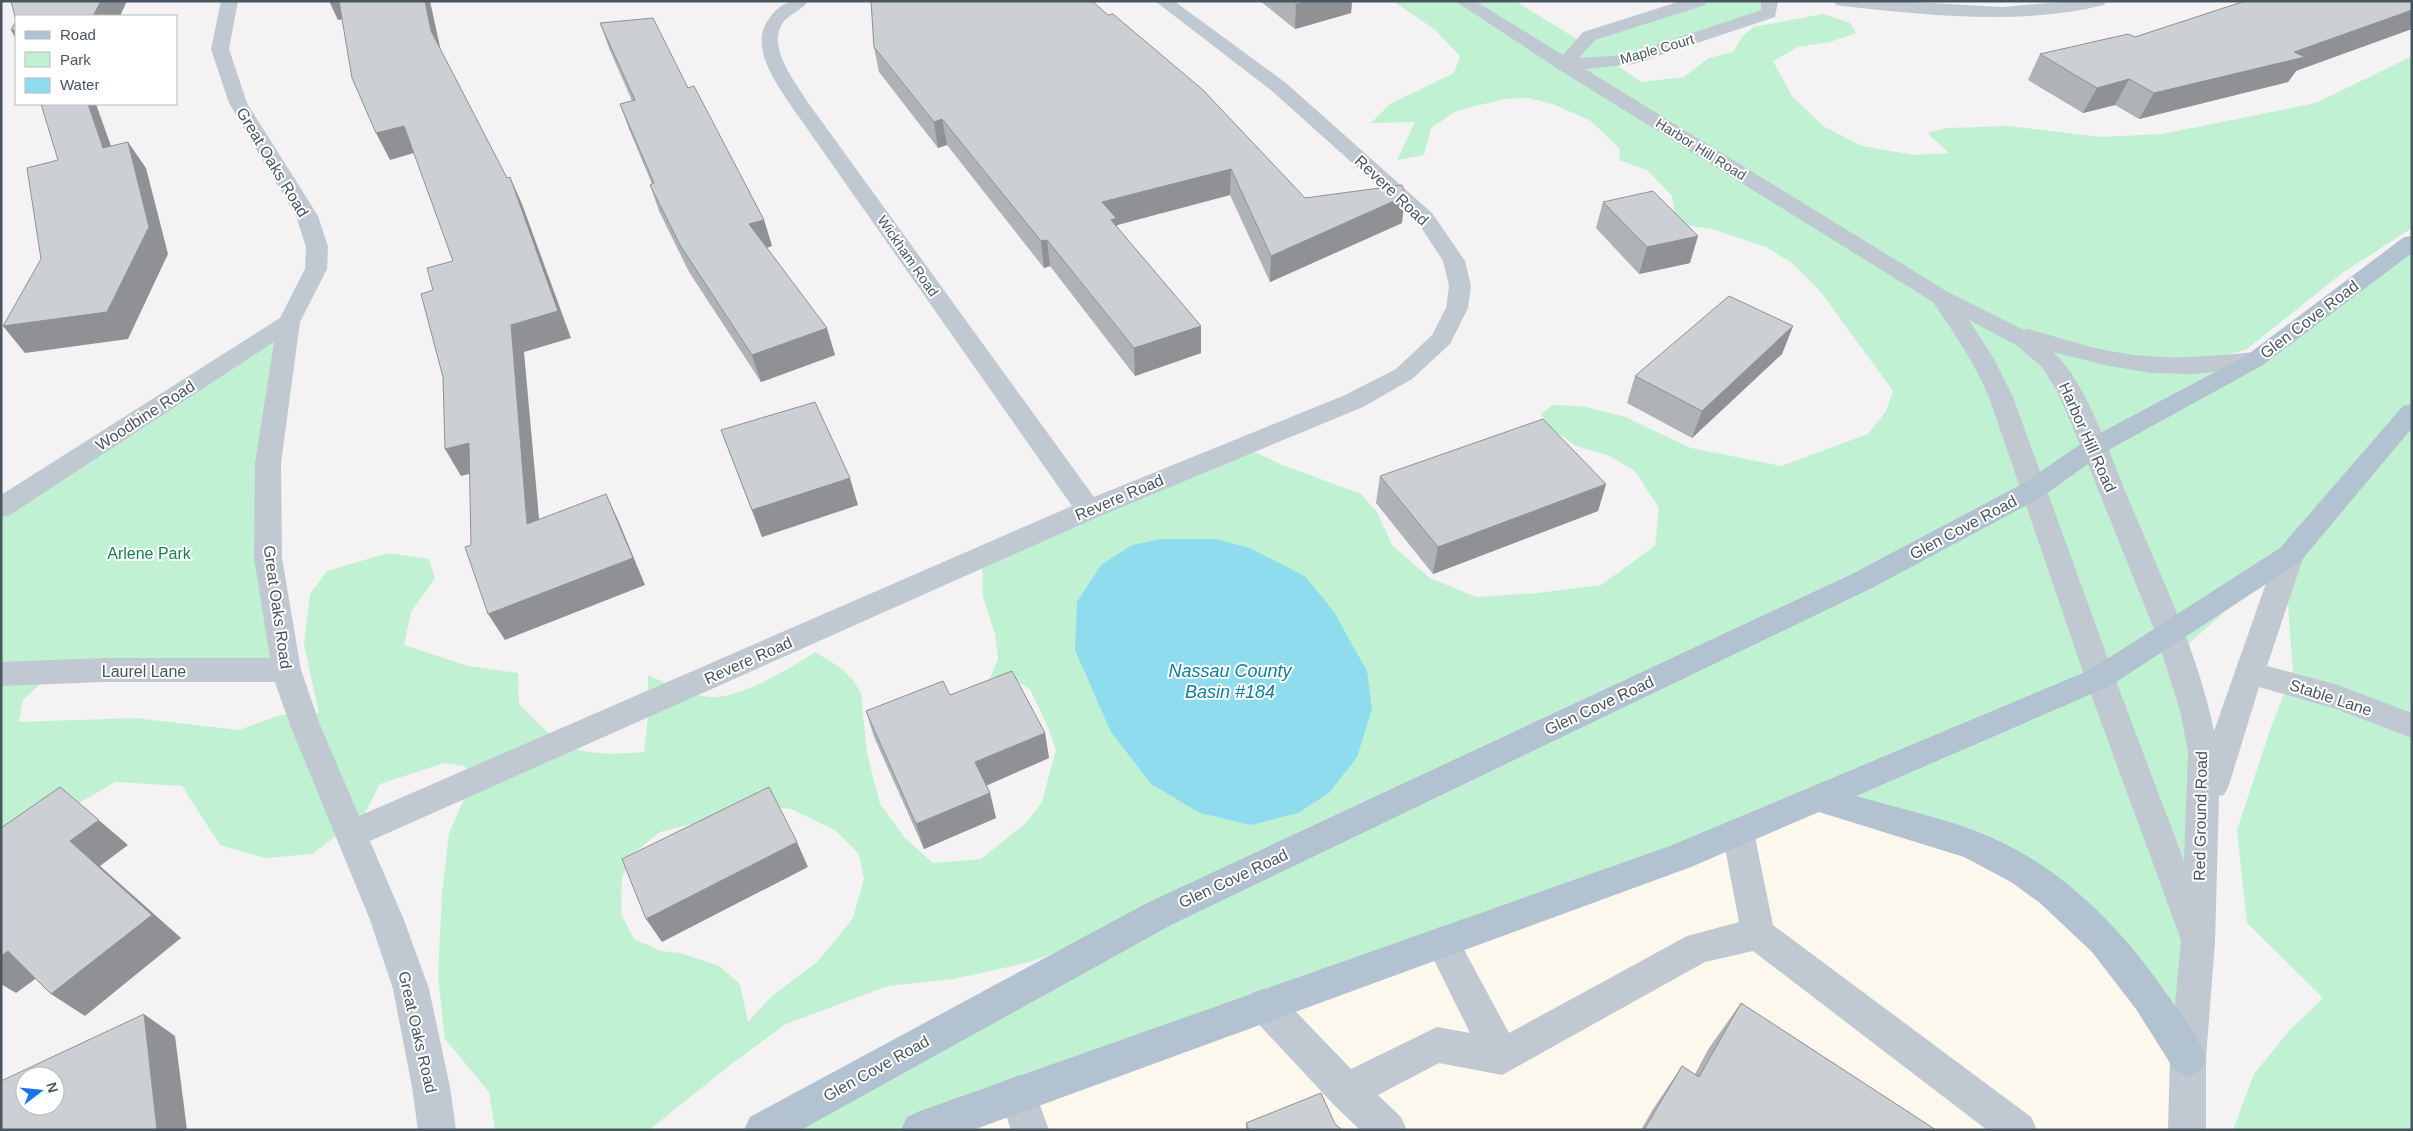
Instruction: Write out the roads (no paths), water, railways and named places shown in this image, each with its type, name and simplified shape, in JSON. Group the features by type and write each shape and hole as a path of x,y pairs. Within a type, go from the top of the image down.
{"main road":[{"name":"Glen Cove Road","path":"763,1130 1158,914 1862,581 2033,490 2094,447 2255,360 2412,242"},
{"path":"920,1130 1679,857 2100,678 2290,555 2412,412"},
{"path":"1817,798 1974,846 2014,866 2046,886 2075,910 2104,939 2128,968 2159,1010 2188,1058"}],"street":[{"name":"Great Oaks Road","path":"230,1 220,50 238,103 307,216 317,247 316,269 289,322 268,463 268,558 286,670 305,725 387,920 411,988 431,1087 437,1130"},
{"name":"Wickham Road","path":"800,1 779,16 771,26 768,36 773,60 801,106 1089,510"},
{"name":"Revere Road","path":"352,834 1089,510 1354,401 1404,374 1442,339 1457,308 1460,286 1454,261 1425,217 1279,87 1163,1"},
{"name":"Harbor Hill Road","path":"1462,1 1940,298 2006,328 2024,340 2050,362 2069,390 2170,634"},
{"name":"Maple Court","path":"1564,64 1589,36 1699,1"},
{"name":"Maple Court","path":"1564,64 1628,60 1769,13 1770,1"},
{"path":"1842,1 1991,13 2041,11 2098,1"},
{"name":"Harbor Hill Road","path":"1940,298 1969,334 1986,362 2001,397 2100,678"},
{"name":"Woodbine Road","path":"1,508 289,322"},
{"path":"2006,328 2054,345 2101,358 2148,364 2192,366 2255,360"},
{"path":"2201,828 2223,750 2290,555"},
{"name":"Red Ground Road","path":"2170,634 2195,711 2203,752 2198,942 2188,1058 2187,1130"},
{"name":"Laurel Lane","path":"1,674 104,670 286,670"},
{"name":"Stable Lane","path":"2250,673 2338,697 2412,726"},
{"name":"Red Ground Road","path":"2100,678 2198,942"},
{"path":"1738,832 1758,934 2018,1130"},
{"path":"1346,1091 1437,1046 1502,1057 1699,947 1758,934"},
{"path":"1442,942 1502,1057"},
{"path":"1265,1005 1346,1091 1388,1130"},
{"path":"1018,1094 1030,1130"}],"water":[{"name":"Nassau County Basin #184","path":"1162,539 1216,539 1250,548 1306,577 1334,612 1367,671 1372,709 1357,757 1329,793 1298,813 1251,825 1200,813 1151,784 1111,732 1075,650 1077,602 1101,565 1132,545"}],"park label":[{"name":"Arlene Park","path":"149,553"}]}
